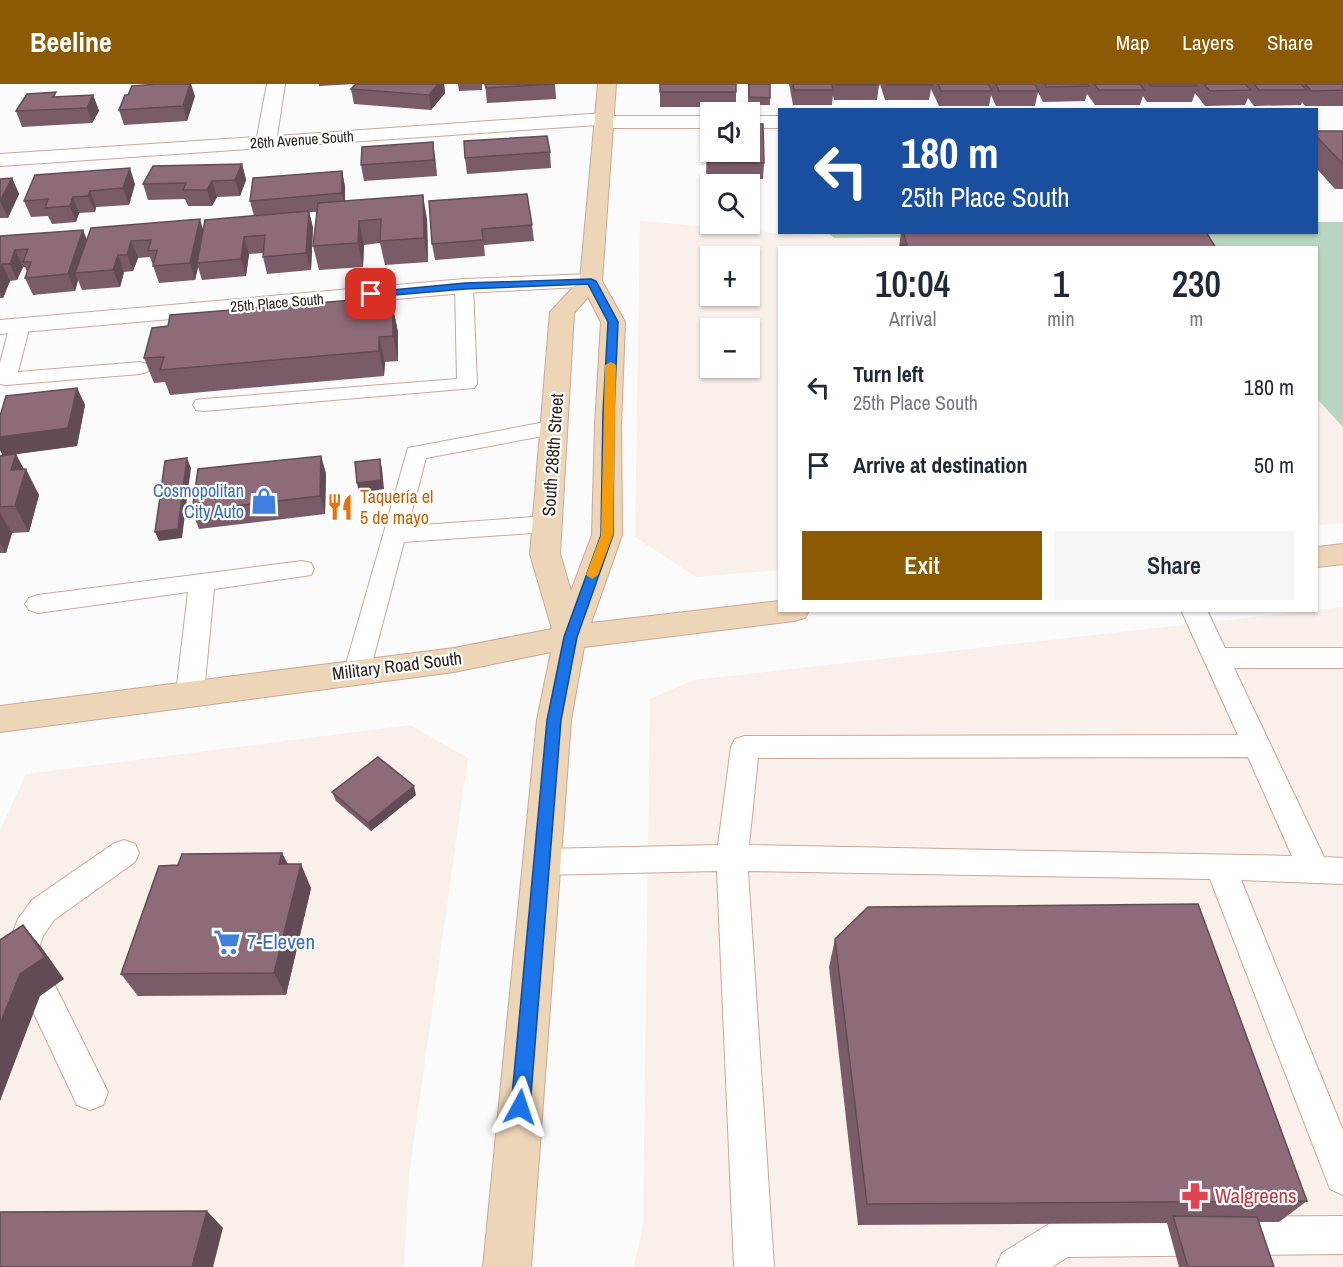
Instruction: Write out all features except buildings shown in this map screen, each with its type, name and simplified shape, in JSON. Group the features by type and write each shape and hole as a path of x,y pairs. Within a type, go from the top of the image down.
{"main road":[{"path":"591,281 607,84"},
{"name":"South 288th Street","path":"507,1267 554,720 570,637 607,535 608,408 613,322 591,281 562,312 545,554 570,637"},
{"path":"1318,557 1343,555"},
{"name":"Military Road South","path":"0,719 453,660 570,637 778,612"}],"street":[{"path":"266,142 276,84"},
{"name":"26th Avenue South","path":"0,160 604,120 700,122"},
{"path":"760,122 778,122"},
{"name":"25th Place South","path":"10,326 465,286 591,281"}],"lane":[{"path":"204,405 467,384 465,286"},
{"path":"10,326 6,379 140,368"},
{"path":"357,671 416,453 555,427"},
{"path":"394,535 547,524"},
{"path":"38,604 302,569"},
{"path":"190,693 202,582"},
{"path":"1195,612 1257,746 1329,871"},
{"path":"1217,658 1343,658"},
{"path":"754,1267 732,858 745,747 1257,746"},
{"path":"90,1092 21,952 29,929 44,910 124,853"},
{"path":"542,862 732,858 1220,866 1329,871"},
{"path":"1220,866 1343,1176"},
{"path":"1016,1267 1063,1238 1343,1235"}],"shaded area":[{"path":"640,221 700,226 700,234 760,234 760,232 834,238 1164,246 778,246 778,570 696,577 635,537"},
{"path":"1318,400 1343,427 1343,523 1318,525"},
{"path":"1343,607 1343,1267 634,1267 643,1225 650,699 694,680 1299,612 1318,612 1318,610"},
{"path":"410,725 468,758 409,1174 404,1267 0,1267 0,830 26,774"}],"green space":[{"path":"1318,222 1343,222 1343,427 1318,400 1318,246 1204,246 1198,236 834,238 829,234 1318,234"}],"slow traffic":[{"path":"592,575 607,535 611,365"}],"place":[{"name":"Cosmopolitan City Auto","path":"264,501"},
{"name":"Taquería el 5 de mayo","path":"340,507"},
{"name":"7-Eleven","path":"227,942"},
{"name":"Walgreens","path":"1195,1196"}],"route":[{"path":"371,294 465,286 591,281 613,322 608,412 607,535 570,637 554,720 520,1107"}]}
